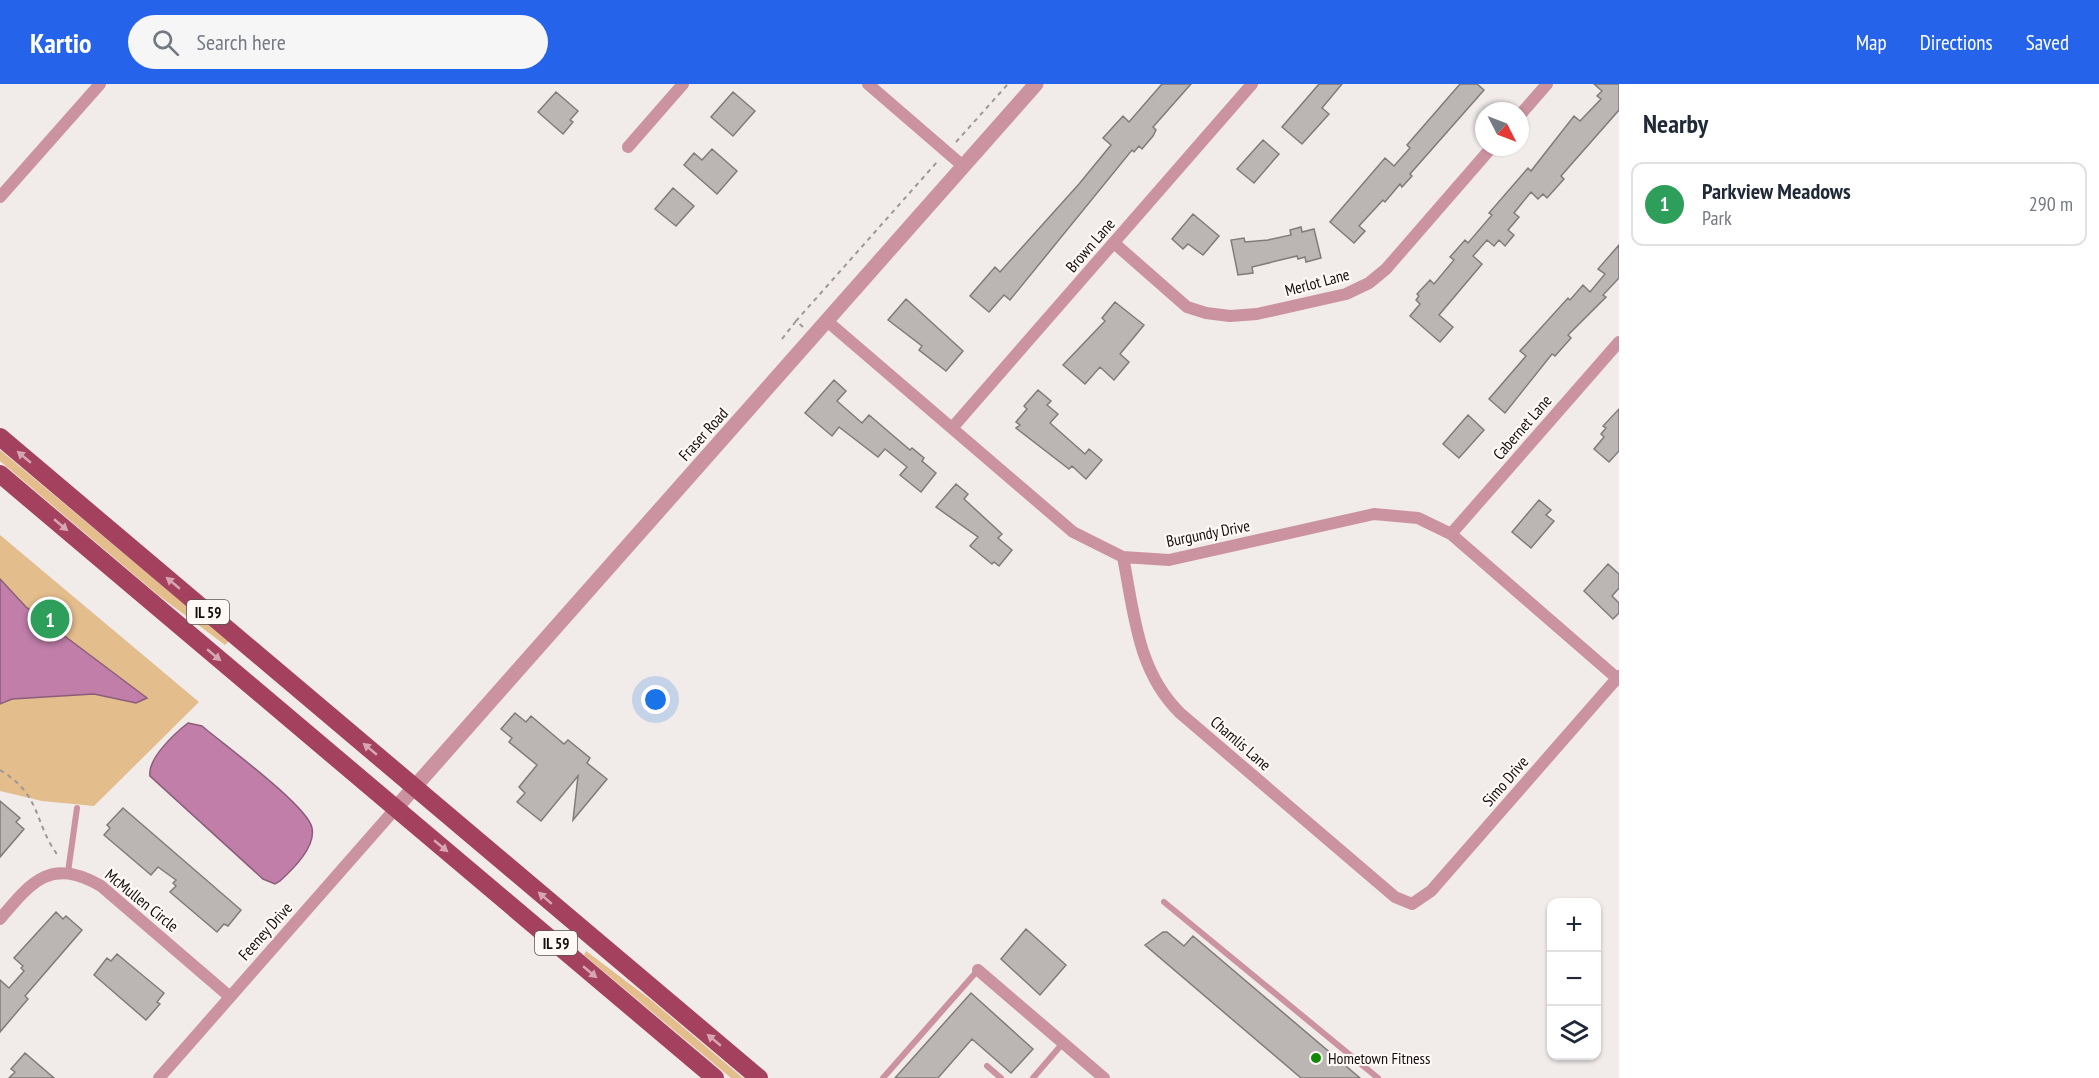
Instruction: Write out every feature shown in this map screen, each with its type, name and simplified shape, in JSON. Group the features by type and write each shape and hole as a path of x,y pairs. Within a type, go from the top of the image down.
{"main road":[{"name":"IL 59","path":"0,437 759,1078"},
{"name":"IL 59","path":"0,474 715,1078"}],"street":[{"path":"0,197 100,84"},
{"path":"628,147 683,84"},
{"path":"868,84 963,166"},
{"name":"Fraser Road","path":"396,808 1036,84"},
{"name":"Brown Lane","path":"952,427 1252,84"},
{"path":"1529,105 1547,84"},
{"name":"Merlot Lane","path":"1114,243 1187,307 1206,313 1230,316 1257,314 1346,294 1369,283 1386,269 1484,156"},
{"name":"Burgundy Drive","path":"827,321 1073,532 1094,545 1123,557 1169,560 1374,514 1418,518 1451,534 1618,678"},
{"name":"Cabernet Lane","path":"1451,534 1619,342"},
{"name":"Chamlis Lane","path":"1123,557 1143,657 1160,689 1172,705 1395,897 1412,904"},
{"name":"Simo Drive","path":"1412,904 1431,891 1618,678"},
{"name":"Feeney Drive","path":"159,1078 396,808"},
{"path":"0,919 40,878 68,872"},
{"name":"McMullen Circle","path":"68,872 101,885 229,996"},
{"path":"978,970 1104,1078"}],"lane":[{"path":"68,872 77,808"},
{"path":"1164,902 1378,1078"},
{"path":"883,1078 978,970"},
{"path":"1033,1078 1063,1043"},
{"path":"987,1066 1001,1078"}],"path":[{"path":"782,339 1008,84"},
{"path":"796,321 814,336"},
{"path":"0,770 27,791 41,816 51,846 61,859"}],"shaded area":[{"path":"0,450 229,641 225,645 158,595 0,461"},
{"path":"0,535 199,702 94,806 42,801 0,791"},
{"path":"0,579 26,607 147,698 136,703 94,694 12,699 0,704"},
{"path":"188,723 202,726 245,760 296,805 307,818 312,828 311,843 291,870 275,884 263,879 150,776 150,769 157,754"},
{"path":"586,951 651,1000 743,1078 731,1078 584,955"}],"building":[{"path":"1162,84 1191,84 1153,127 1156,130 1153,136 1142,149 1139,146 1134,152 1132,150 1010,300 1004,295 989,312 970,296 995,267 1000,272 1079,184 1111,145 1103,138 1123,116 1129,122"},
{"path":"1319,84 1342,84 1322,108 1329,114 1302,144 1282,127"},
{"path":"1460,84 1477,84 1484,90 1410,174 1412,176 1402,187 1400,184 1385,202 1383,200 1359,226 1365,231 1354,243 1330,222 1385,158 1394,166 1410,148 1407,145"},
{"path":"1594,84 1619,84 1619,110 1561,176 1564,179 1547,198 1543,194 1538,199 1531,192 1514,213 1519,217 1508,230 1514,235 1505,246 1499,240 1494,246 1487,240 1473,256 1482,264 1439,315 1453,327 1440,342 1410,316 1420,304 1416,300 1419,296 1417,294 1430,280 1434,284 1454,260 1450,257 1465,240 1468,243 1492,215 1489,213 1528,168 1531,171 1574,116 1580,121 1601,99 1597,96 1602,91"},
{"path":"556,92 578,111 570,120 573,122 563,134 538,112"},
{"path":"733,92 755,111 733,136 711,117"},
{"path":"1263,140 1279,154 1254,183 1237,169"},
{"path":"712,149 737,171 717,194 684,165 694,153 702,160"},
{"path":"673,188 694,206 676,226 655,209"},
{"path":"1193,214 1219,236 1203,255 1188,244 1183,249 1172,239"},
{"path":"1301,227 1302,232 1314,229 1321,258 1306,262 1305,257 1298,259 1297,256 1252,267 1253,273 1238,275 1231,240 1244,238 1245,242 1268,240 1291,235 1290,230"},
{"path":"1619,245 1619,278 1603,295 1606,297 1568,335 1571,338 1555,356 1552,354 1505,413 1489,399 1526,356 1520,351 1568,298 1570,300 1583,285 1590,292 1605,274 1598,269"},
{"path":"906,299 963,351 946,371 919,350 922,346 888,320"},
{"path":"1115,302 1144,325 1120,354 1129,362 1114,380 1100,367 1085,384 1063,365 1105,321 1102,318"},
{"path":"834,380 846,391 837,401 862,423 869,415 910,450 912,448 924,458 922,461 936,473 921,492 900,475 907,467 885,449 878,457 839,427 832,436 805,413"},
{"path":"1038,390 1051,401 1047,405 1058,414 1050,423 1085,454 1089,449 1102,460 1086,479 1072,466 1069,469 1016,428 1020,425 1016,422 1027,409 1024,406"},
{"path":"1619,409 1619,451 1609,462 1594,449 1604,437 1601,434 1606,428 1603,426"},
{"path":"1468,415 1484,430 1459,458 1443,444"},
{"path":"956,484 968,494 964,499 1002,534 998,538 1012,550 999,566 994,562 992,564 970,546 978,537 936,507"},
{"path":"1539,500 1551,510 1546,515 1554,521 1531,548 1512,532"},
{"path":"1608,564 1619,574 1619,588 1612,596 1619,603 1619,613 1613,619 1584,591"},
{"path":"515,713 526,722 531,716 564,744 568,740 590,758 587,763 607,779 573,820 578,776 541,821 517,802 525,793 519,787 537,765 509,742 512,738 501,729"},
{"path":"0,801 20,818 16,822 24,829 0,857"},
{"path":"123,808 241,910 228,926 224,924 217,932 170,892 176,886 173,883 176,880 158,867 151,875 104,835 110,828 107,825"},
{"path":"56,912 63,919 66,916 82,930 25,996 28,999 0,1032 0,980 9,988 24,971 21,968 23,966 14,958"},
{"path":"1026,929 1066,965 1040,995 1001,959"},
{"path":"1163,932 1167,932 1184,946 1193,936 1360,1078 1301,1078 1145,945"},
{"path":"117,954 164,993 157,1002 160,1004 146,1020 94,975 107,958 111,961"},
{"path":"971,993 1033,1049 1011,1073 972,1039 938,1078 895,1078"},
{"path":"25,1053 54,1078 9,1078 15,1072 11,1069"}],"place":[{"name":"Parkview Meadows","path":"50,619"},
{"name":"Hometown Fitness","path":"1316,1058"}]}
